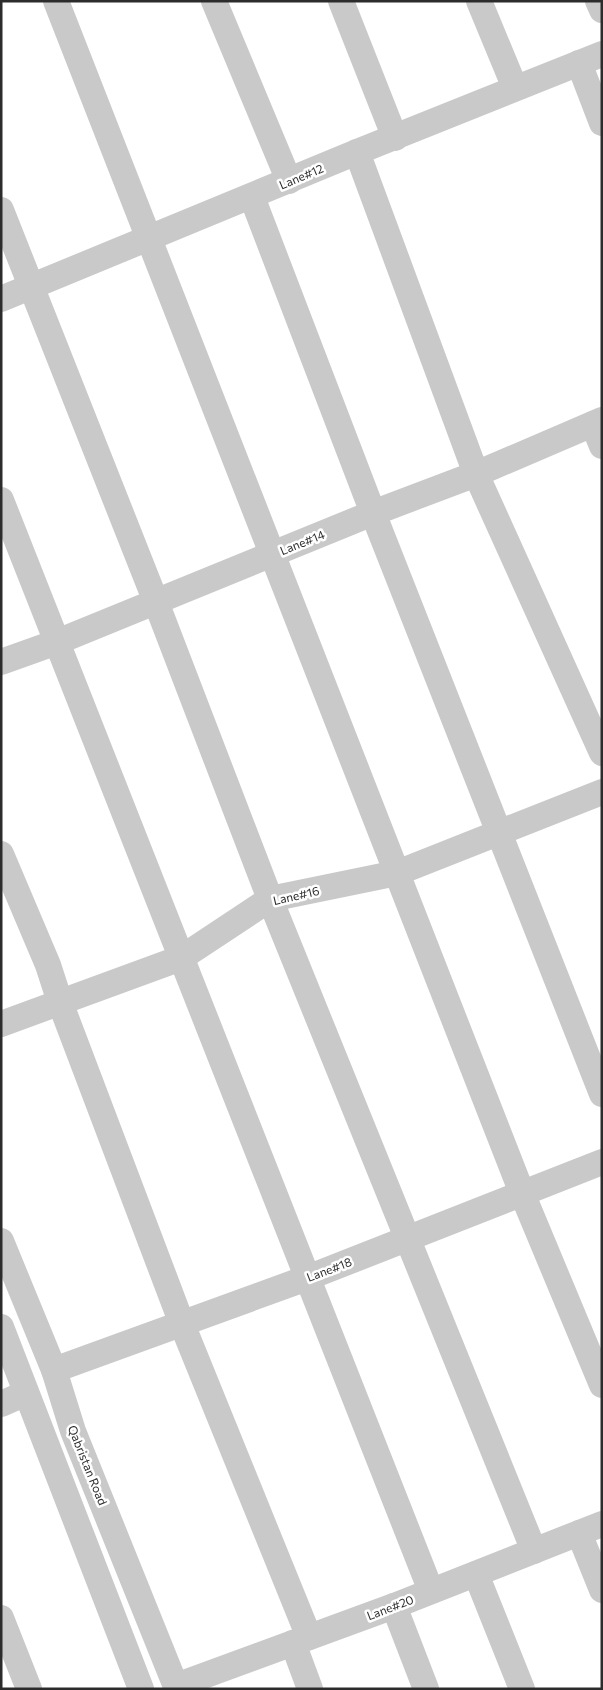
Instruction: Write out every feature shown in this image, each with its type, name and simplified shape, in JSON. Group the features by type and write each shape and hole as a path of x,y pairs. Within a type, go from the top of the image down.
{"street":[{"path":"56,1 522,1193 602,1385"},
{"path":"214,1 290,181"},
{"path":"340,1 395,138"},
{"path":"479,1 515,88"},
{"path":"598,1 602,10"},
{"path":"590,58 602,122"},
{"name":"Lane#12","path":"1,299 590,58"},
{"path":"357,152 476,474 602,753"},
{"path":"252,197 373,513 602,1094"},
{"path":"1,210 156,602 270,899 534,1551"},
{"name":"Lane#14","path":"1,662 57,642 373,513 599,430"},
{"path":"1,500 431,1592"},
{"name":"Lane#16","path":"1,1024 182,958 270,899 397,873 602,792"},
{"path":"1,854 48,965 60,1002 301,1640 310,1689"},
{"name":"Lane#18","path":"54,1370 308,1278 602,1162"},
{"name":"Qabristan Road","path":"1,1241 54,1370 73,1431 177,1688"},
{"path":"1,1327 141,1689"},
{"path":"1,1404 26,1393"},
{"path":"45,1440 73,1431"},
{"path":"590,1528 602,1590"},
{"name":"Lane#20","path":"177,1688 431,1592 590,1528"},
{"path":"476,1574 522,1689"},
{"path":"394,1606 426,1689"},
{"path":"1,1618 29,1689"}]}
